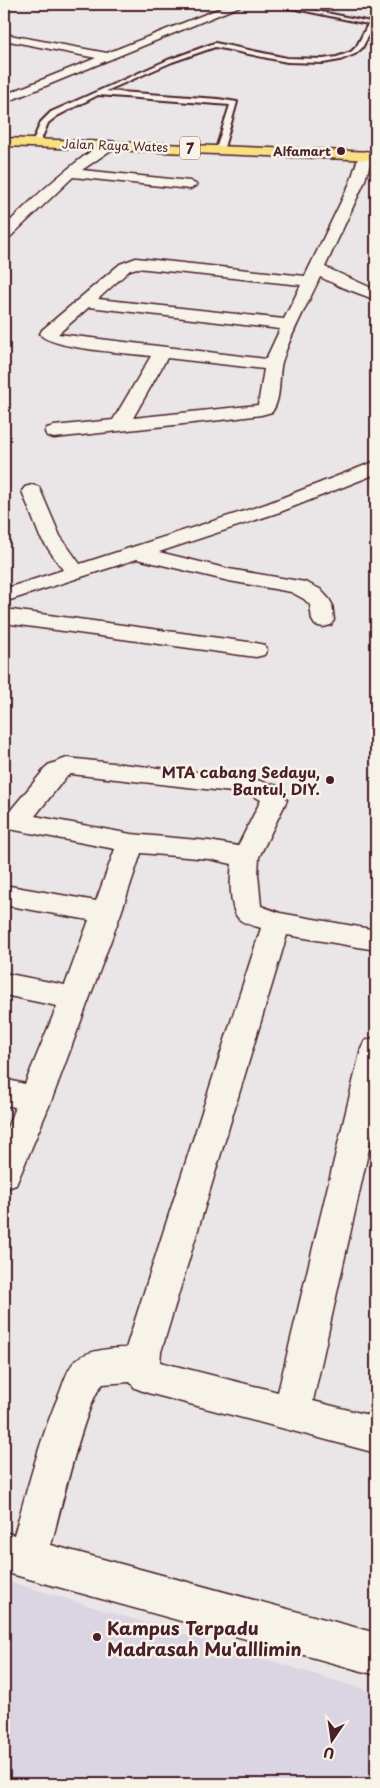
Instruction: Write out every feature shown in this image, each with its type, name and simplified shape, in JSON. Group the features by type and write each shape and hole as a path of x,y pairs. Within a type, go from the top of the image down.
{"highway":[{"name":"Jalan Raya Wates","path":"4,142 371,155"}],"street":[{"path":"4,99 240,4"},
{"path":"4,37 108,57"},
{"path":"4,235 40,199 70,173 108,145"},
{"path":"54,432 261,410 268,405 273,365 290,325 371,155"},
{"path":"70,173 190,185"},
{"path":"273,365 63,340 48,334 50,330 125,268 136,263 314,275 344,283 376,295"},
{"path":"86,302 290,325"},
{"path":"120,425 162,351"},
{"path":"4,596 273,508 376,467"},
{"path":"32,491 50,537 76,573"},
{"path":"136,553 229,575 297,588 312,594 321,604 323,620"},
{"path":"4,616 256,650"},
{"path":"10,820 57,771 67,766 250,786 267,791 273,795 274,800 246,857 244,874 247,909 250,913 277,923 376,940"},
{"path":"10,820 131,843 209,850 246,857"},
{"path":"4,1175 75,998 131,843"},
{"path":"4,895 107,913"},
{"path":"277,923 142,1352 142,1371 148,1376 376,1435"},
{"path":"4,984 75,998"},
{"path":"292,1412 376,1049"},
{"path":"4,1092 36,1099"},
{"path":"141,1365 98,1367 87,1374 72,1406 16,1555 376,1654"}],"lane":[{"path":"36,143 45,122 54,114 97,93 215,45 287,60 323,61 338,59 360,47 372,23 275,4"},
{"path":"97,93 210,100 234,104 220,149"}],"shaded area":[{"name":"Kampus Terpadu Madrasah Mu'alllimin","path":"4,1580 376,1693 376,1784 4,1784"}],"place":[{"name":"Alfamart","path":"341,151"},
{"name":"MTA cabang Sedayu, Bantul, DIY.","path":"330,780"},
{"name":"Kampus Terpadu Madrasah Mu'alllimin","path":"97,1637"}]}
